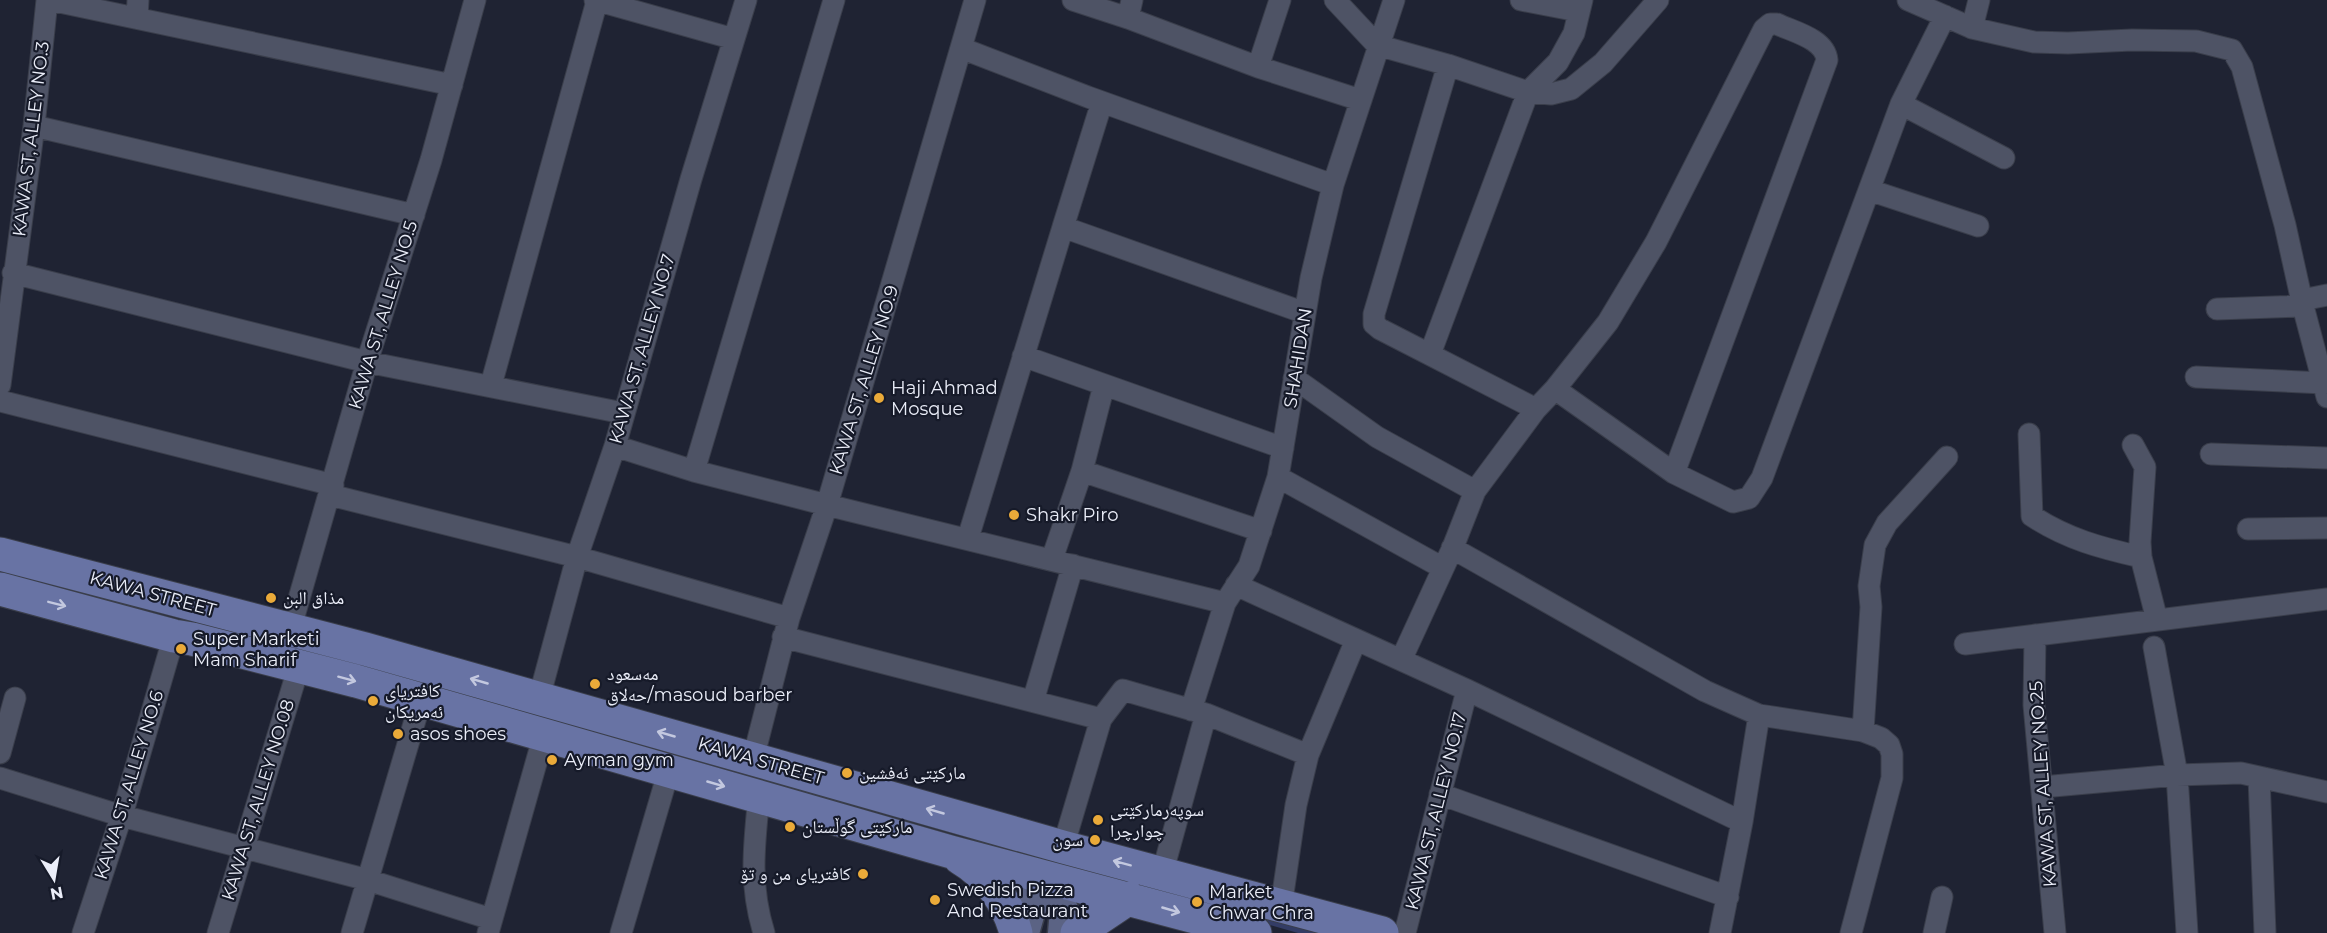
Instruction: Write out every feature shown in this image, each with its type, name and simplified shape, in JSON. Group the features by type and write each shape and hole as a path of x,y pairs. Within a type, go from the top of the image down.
{"main road":[{"name":"KAWA STREET","path":"0,554 539,698 1063,847 1382,933"},
{"name":"KAWA STREET","path":"1,592 298,666 951,852 1129,898 1218,928 1255,933"},
{"path":"1062,933 1064,910 1054,879 1063,847"},
{"path":"951,852 980,873 999,895 1013,920 1016,933"},
{"path":"1025,933 1037,891 1042,885 1054,879"},
{"path":"1077,933 1129,898"}],"street":[{"path":"49,0 137,9 452,85"},
{"name":"KAWA ST, ALLEY NO.3","path":"0,385 9,265 34,126 49,0"},
{"name":"KAWA ST, ALLEY NO.5","path":"290,630 367,362 414,215 475,0"},
{"path":"491,385 596,0 620,4 734,39"},
{"name":"KAWA ST, ALLEY NO.7","path":"539,698 577,557 615,446 746,0"},
{"path":"694,471 834,0"},
{"name":"KAWA ST, ALLEY NO.9","path":"753,759 786,628 827,506 975,0"},
{"path":"1073,0 1130,9 1258,67 1360,100"},
{"path":"1258,67 1280,0"},
{"path":"1335,0 1377,45 1448,65 1528,92 1551,94 1571,88 1604,63 1658,0"},
{"name":"SHAHIDAN","path":"1162,874 1199,712 1231,594 1250,566 1278,477 1311,278 1333,184 1377,45 1394,0"},
{"path":"1430,354 1528,92 1558,62 1574,33 1580,5 1521,0"},
{"path":"1908,0 1972,28 2034,42 2196,41 2232,50 2242,67 2285,225 2302,303 2325,390 2196,377"},
{"path":"1972,28 1979,0"},
{"path":"1555,389 1674,473 1732,502 1749,498 1762,478 1901,104 1945,16"},
{"path":"1401,660 1452,548 1475,490 1536,409 1555,389 1608,322 1656,242 1764,29 1770,24 1777,24 1820,45 1826,51 1827,60 1674,473"},
{"path":"961,48 1102,102 1333,184"},
{"path":"1448,65 1374,314 1374,324 1536,409"},
{"path":"968,538 1102,102"},
{"path":"1901,104 2004,158"},
{"path":"34,126 414,215"},
{"path":"1869,190 1978,226"},
{"path":"1062,227 1305,313"},
{"path":"9,265 367,362 623,413"},
{"path":"2217,309 2302,303 2327,295"},
{"path":"1023,356 1283,448"},
{"path":"1294,378 1377,437 1475,490"},
{"path":"1052,559 1082,471 1104,385"},
{"path":"0,401 577,557 786,628 1101,719"},
{"path":"2029,434 2032,516 2051,529 2095,547 2141,557"},
{"path":"2133,445 2145,467 2141,557 2157,620"},
{"path":"615,446 694,471 827,506 968,538 1072,565 1231,594 1356,640 1401,660 1742,822"},
{"path":"2211,454 2327,458"},
{"path":"1863,731 1871,607 1869,586 1875,545 1887,523 1947,457"},
{"path":"1082,471 1261,531"},
{"path":"1278,477 1443,568"},
{"path":"2248,529 2327,528"},
{"path":"1452,548 1705,692 1759,715 1863,731 1881,738 1889,745 1892,753 1892,778 1851,933"},
{"path":"1033,701 1072,565"},
{"path":"1965,644 2327,599"},
{"name":"KAWA ST, ALLEY NO.25","path":"2035,635 2034,705 2055,933"},
{"name":"KAWA ST, ALLEY NO.6","path":"83,933 122,816 174,636"},
{"path":"1281,907 1296,805 1308,755 1356,640"},
{"path":"2154,647 2176,775 2187,933"},
{"name":"KAWA ST, ALLEY NO.08","path":"218,933 298,666"},
{"path":"1063,847 1101,719 1123,690 1199,712 1308,755"},
{"name":"KAWA ST, ALLEY NO.17","path":"1405,933 1467,690"},
{"path":"0,753 15,698"},
{"path":"352,933 421,700"},
{"path":"1720,933 1742,822 1759,715"},
{"path":"0,778 122,816 368,880 490,926 544,735"},
{"path":"621,933 669,770"},
{"path":"2042,787 2176,775 2241,773 2327,792"},
{"path":"2259,777 2265,933"},
{"path":"1440,794 1728,897"},
{"path":"759,796 752,862 754,898 764,933"},
{"path":"1934,933 1942,897"}],"shaded area":[{"path":"1086,867 1339,933 1298,933 1085,873"}],"place":[{"name":"Haji Ahmad Mosque","path":"879,398"},
{"name":"Shakr Piro","path":"1014,515"},
{"name":"مذاق البن","path":"271,598"},
{"name":"Super Marketi Mam Sharif","path":"181,649"},
{"name":"مەسعود حەلاق/masoud barber","path":"595,684"},
{"name":"کافتریای ئەمریکان","path":"373,701"},
{"name":"asos shoes","path":"398,734"},
{"name":"Ayman gym","path":"552,760"},
{"name":"مارکێتی ئەفشین","path":"847,773"},
{"name":"سوپەرمارکێتی چوارچرا","path":"1098,820"},
{"name":"مارکێتی گوڵستان","path":"790,827"},
{"name":"سون","path":"1095,840"},
{"name":"کافتریای من و تۆ","path":"863,874"},
{"name":"Swedish Pizza And Restaurant","path":"935,900"},
{"name":"Market Chwar Chra","path":"1197,902"}]}
